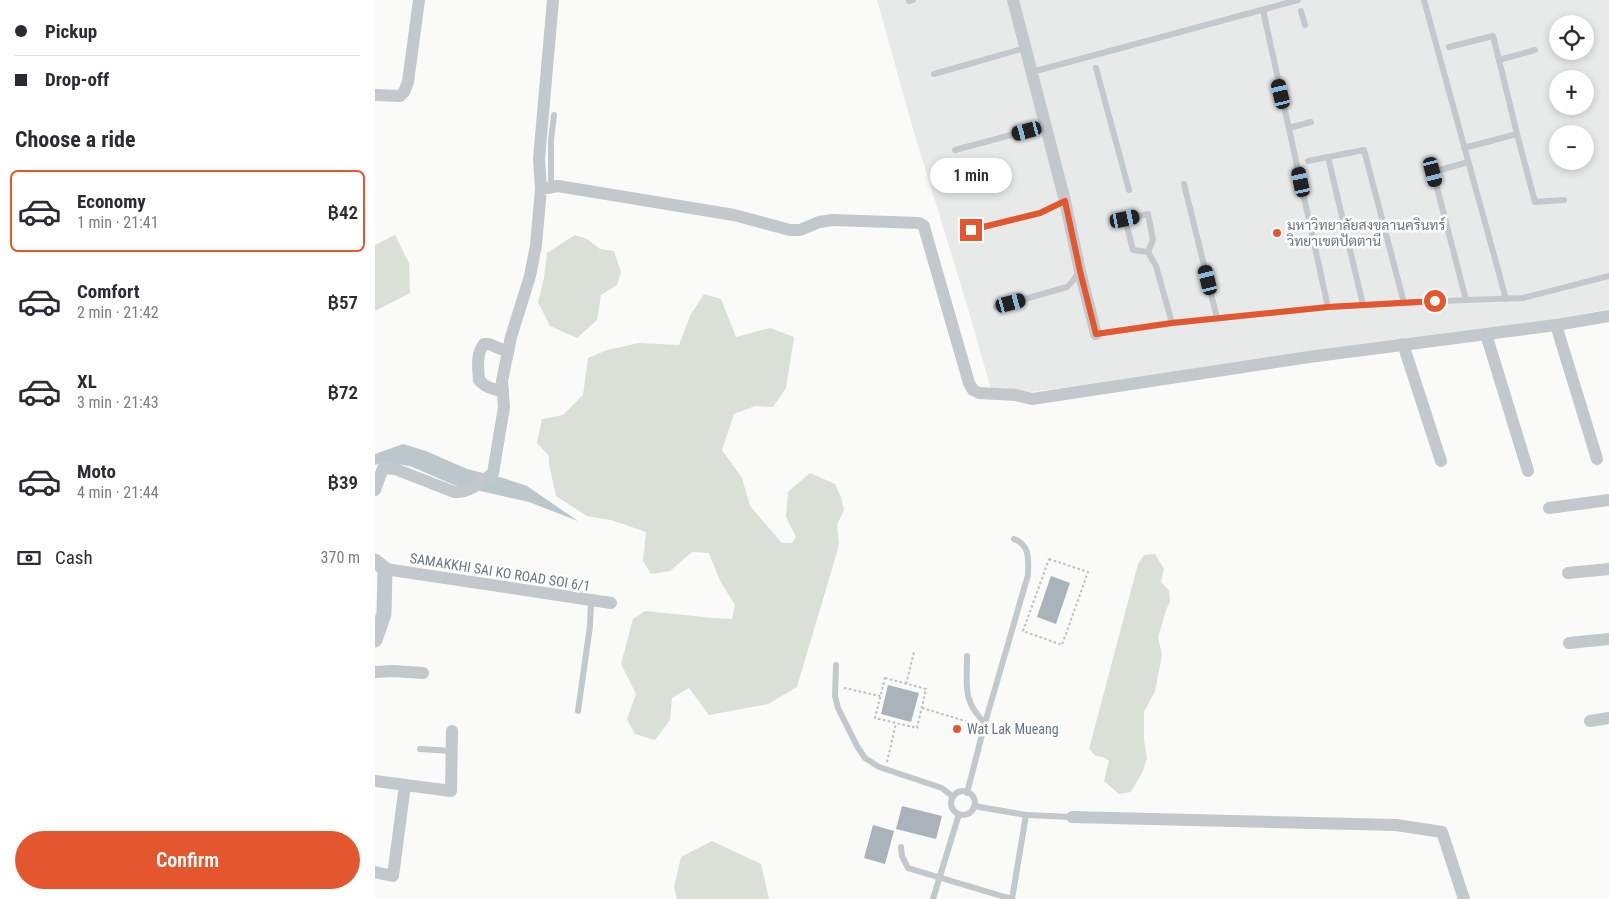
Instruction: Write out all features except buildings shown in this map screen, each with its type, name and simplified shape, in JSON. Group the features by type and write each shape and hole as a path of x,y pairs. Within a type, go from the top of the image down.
{"street":[{"path":"375,95 400,96 404,92 419,0"},
{"path":"375,490 383,468 388,468 454,492 468,491 493,472 504,407 502,381 511,337 530,276 546,188 539,159 553,0"},
{"path":"1013,0 1065,201 1096,334"},
{"path":"546,188 559,186 734,215 790,230 800,230 819,222 833,220 919,223 924,226 969,382 973,390 979,394 1016,395 1032,399 1309,356 1556,325 1609,316"},
{"path":"1556,325 1597,459"},
{"path":"1486,334 1529,471"},
{"path":"503,391 484,386 479,380 479,350 484,344 489,344 508,352"},
{"path":"1403,344 1441,461"},
{"path":"1549,508 1609,500"},
{"path":"375,640 384,614 380,565"},
{"name":"SAMAKKHI SAI KO ROAD SOI 6/1","path":"380,565 611,603"},
{"path":"1568,573 1609,569"},
{"path":"1569,643 1609,639"},
{"path":"375,672 423,673"},
{"path":"1589,721 1609,718"},
{"path":"375,781 451,791 452,731"},
{"path":"375,872 393,876 405,785"},
{"path":"1072,817 1396,825 1442,832 1464,899"}],"lane":[{"path":"1424,0 1506,299"},
{"path":"1032,72 1263,10 1299,4 1305,25"},
{"path":"1263,10 1328,307"},
{"path":"1449,48 1493,36 1535,202 1564,200"},
{"path":"934,74 1025,48"},
{"path":"1499,60 1535,50"},
{"path":"1092,56 1129,190"},
{"path":"546,188 554,115"},
{"path":"1289,128 1311,122"},
{"path":"955,150 1045,126"},
{"path":"1464,148 1517,134"},
{"path":"1309,161 1364,150 1403,303"},
{"path":"1327,157 1363,305"},
{"path":"1466,300 1433,172 1468,162"},
{"path":"1185,184 1217,318"},
{"path":"971,230 1040,213 1065,201"},
{"path":"1148,214 1153,240 1148,252 1133,250 1125,219 1148,214"},
{"path":"1148,252 1156,266 1172,323"},
{"path":"996,307 1067,287 1080,271"},
{"path":"1096,334 1172,323 1328,307 1523,298 1609,276"},
{"path":"967,793 984,724 1028,575 1026,547 1014,539"},
{"path":"578,711 591,600"},
{"path":"967,656 968,698 974,712 984,724"},
{"path":"836,665 835,696 857,746 865,758 879,768 942,788 953,797"},
{"path":"420,749 452,751"},
{"path":"960,792 967,793 973,798 974,806 967,814 959,814 952,808 953,797 960,792"},
{"path":"974,806 1026,815 1072,817"},
{"path":"933,899 959,814"},
{"path":"901,847 902,856 908,868 1012,899 1026,815"}],"path":[{"path":"1049,559 1088,572 1062,645 1023,631 1049,559"},
{"path":"906,684 914,652"},
{"path":"885,678 906,684 927,689 917,728 875,718 885,678"},
{"path":"835,686 880,696"},
{"path":"922,708 984,724"},
{"path":"885,770 896,723"}],"shaded area":[{"name":"มหาวิทยาลัยสงขลานครินทร์ วิทยาเขตปัตตานี","path":"877,0 1609,0 1609,309 1495,330 1029,392 991,389 913,129"},
{"path":"395,235 409,263 410,293 375,311 375,245"},
{"path":"575,235 587,239 600,249 614,251 621,272 617,285 601,295 597,320 577,338 550,326 538,302 544,278 547,253"},
{"path":"704,294 721,299 736,337 770,328 794,337 786,388 773,407 755,406 734,414 722,450 742,478 750,506 782,543 792,543 796,537 786,517 788,492 810,473 835,484 844,510 837,525 839,545 797,687 768,704 709,715 689,688 672,698 670,720 655,740 635,734 627,719 636,694 621,664 633,619 645,611 732,619 735,605 720,581 709,553 692,552 670,571 651,574 643,561 646,532 611,520 587,516 556,496 549,456 537,443 542,419 563,415 583,395 588,358 607,350 639,343 679,345 690,316"},
{"path":"403,444 426,451 467,469 527,486 578,521 529,502 454,485 410,466 384,462 375,465 375,454"},
{"path":"1155,554 1164,569 1161,582 1169,591 1170,602 1158,638 1162,655 1155,691 1144,712 1144,740 1147,758 1143,771 1131,792 1119,794 1104,781 1109,761 1103,757 1096,756 1089,749 1138,564 1144,555"},
{"path":"712,841 761,864 769,899 677,899 674,887 681,857"}],"place":[{"name":"มหาวิทยาลัยสงขลานครินทร์ วิทยาเขตปัตตานี","path":"1277,233"},
{"name":"Wat Lak Mueang","path":"957,729"}],"route":[{"path":"971,230 1040,213 1065,201 1096,334 1172,323 1328,307 1435,301"}]}
